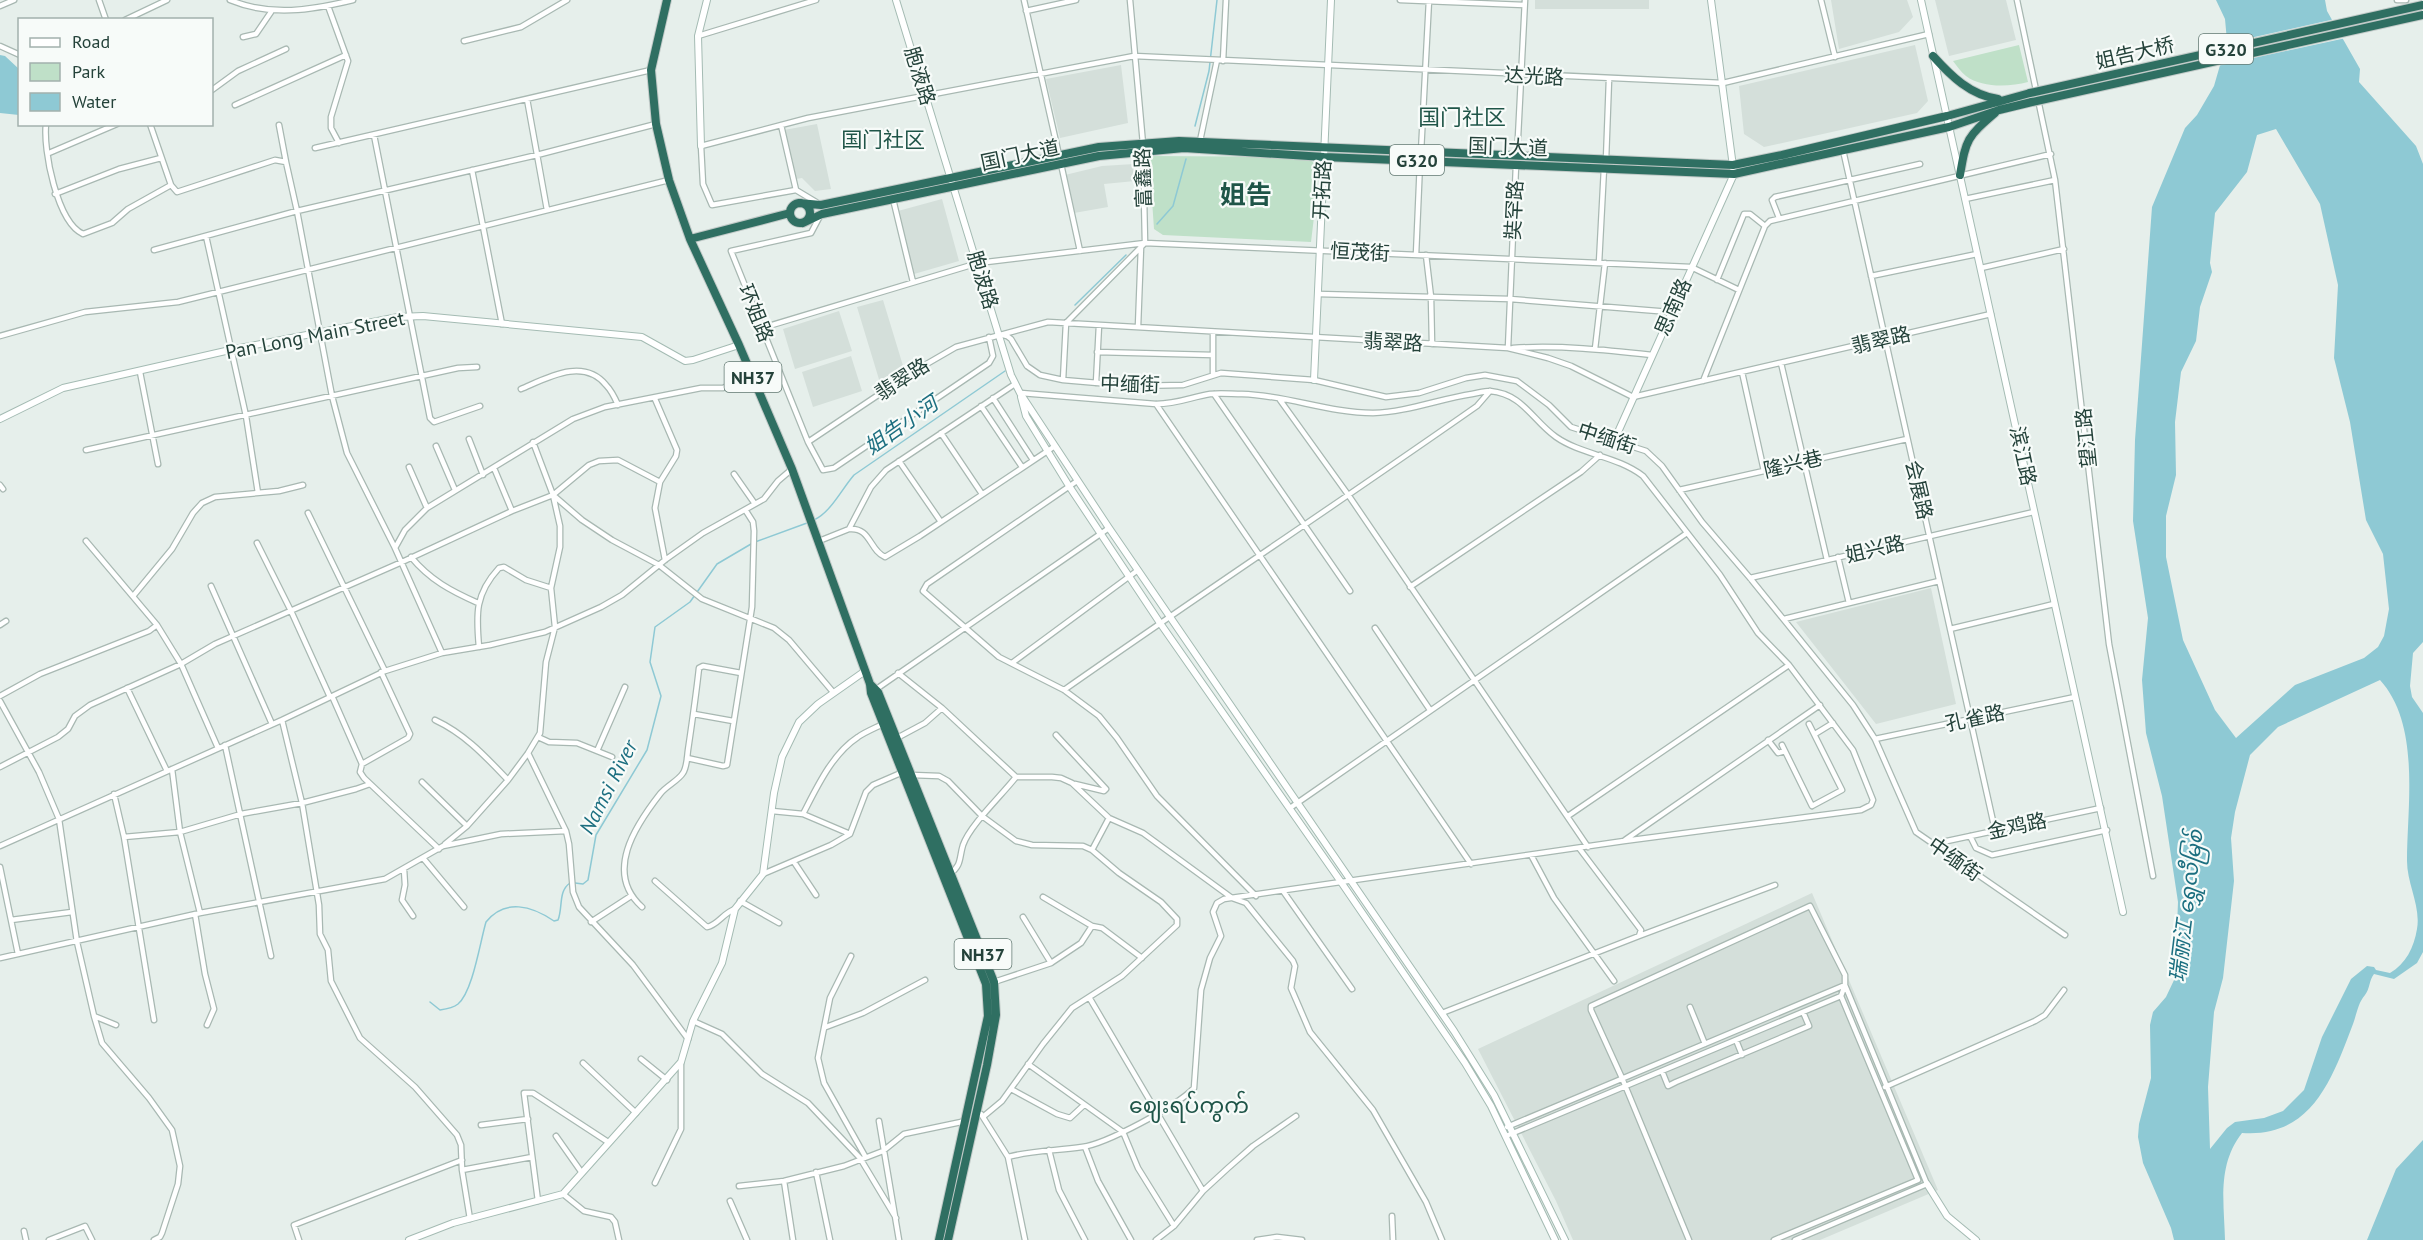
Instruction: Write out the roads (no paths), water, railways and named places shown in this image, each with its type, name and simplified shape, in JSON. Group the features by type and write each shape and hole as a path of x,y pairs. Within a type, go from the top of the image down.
{"highway":[{"name":"NH37","path":"667,0 651,70 656,124 669,180 690,239 739,345 792,469 883,724 950,873 994,982 996,1015 980,1113 948,1240"},
{"name":"姐告大桥","path":"2031,98 2423,6"},
{"name":"姐告大桥","path":"2031,98 2423,15"},
{"path":"1933,56 1948,73 1969,89 2001,100"},
{"name":"国门大道","path":"1733,169 1782,155 1947,116 2001,100 2031,98"},
{"name":"国门大道","path":"1143,147 1733,169 1843,150 1949,127 2031,98"},
{"path":"1960,175 1964,149 1972,133 1999,110"},
{"name":"国门大道","path":"803,223 821,209 1060,159 1099,156 1143,147 1200,141 1324,152"},
{"name":"国门大道","path":"799,203 821,209 893,199 953,182"},
{"path":"799,203 806,204 810,213 808,219 803,223 793,221 790,213 793,206 799,203"},
{"path":"690,239 713,231 790,213"},
{"name":"NH37","path":"872,689 897,739 907,774 986,984 988,1016 939,1240"}],"street":[{"path":"0,6 14,0"},
{"path":"99,0 105,18"},
{"path":"128,18 167,0"},
{"path":"230,0 271,12 328,6 353,0"},
{"path":"303,0 306,8"},
{"path":"464,41 521,27 566,0"},
{"path":"707,0 698,36 700,146 703,184 712,205 796,190"},
{"path":"698,36 816,0"},
{"name":"胞液路","path":"896,0 953,182"},
{"path":"1024,0 1080,251"},
{"path":"1026,11 1076,0"},
{"name":"富鑫路","path":"1130,0 1143,147 1143,245 1138,327"},
{"path":"1200,141 1218,60 1226,0"},
{"name":"开拓路","path":"1314,380 1331,0"},
{"path":"1401,0 1525,2"},
{"path":"1711,0 1733,169"},
{"path":"1821,0 1835,57"},
{"name":"滨江路","path":"1921,0 2074,697 2107,830 2123,912"},
{"name":"望江路","path":"2017,0 2051,154 2109,644 2153,876"},
{"path":"2397,0 2406,0"},
{"path":"1416,255 1429,1"},
{"name":"奘罕路","path":"1508,348 1525,2"},
{"path":"328,6 346,55 347,68 332,117 331,128 339,143"},
{"path":"243,37 256,33 271,12"},
{"name":"达光路","path":"700,146 781,125 1134,56 1723,83 1929,34"},
{"path":"0,46 18,54"},
{"path":"213,89 238,71 286,49"},
{"path":"236,105 346,55"},
{"path":"315,148 651,70"},
{"path":"1595,349 1600,307 1609,79"},
{"path":"527,99 547,210"},
{"path":"154,250 297,211 537,155 656,124"},
{"path":"279,125 332,396 347,453 402,562 442,652"},
{"path":"781,125 796,190 821,209"},
{"path":"46,126 55,194 78,231 83,234 112,223 128,209 171,185"},
{"path":"49,153 112,126"},
{"path":"151,126 171,185 177,192 274,160 286,162"},
{"path":"374,135 432,421 480,406"},
{"name":"会展路","path":"1843,150 1995,831"},
{"path":"1703,381 1765,226 1779,218 2051,154"},
{"path":"55,194 118,169 161,158"},
{"path":"1779,218 1772,204 1775,197 1920,164"},
{"name":"思南路","path":"1614,441 1733,169"},
{"path":"472,170 502,324"},
{"path":"0,336 85,312 178,302 669,180"},
{"path":"1965,200 2055,180"},
{"name":"胞波路","path":"953,182 1011,375 1020,393"},
{"path":"893,199 913,282"},
{"name":"环姐路","path":"821,209 811,233 731,251 808,442 823,470 834,468 989,363 993,356 989,337"},
{"path":"1717,280 1744,214 1750,214 1765,226"},
{"path":"206,236 246,416 258,493"},
{"path":"1064,380 1066,323 1143,245"},
{"name":"恒茂街","path":"762,328 978,263 1143,245 1320,250 1691,267 1739,290"},
{"path":"1981,268 2064,249"},
{"path":"1871,276 1977,254"},
{"path":"1426,255 1431,297 1431,344"},
{"path":"1318,294 1510,299 1670,312"},
{"name":"翡翠路","path":"808,442 956,347 1048,322 1508,348 1571,366 1633,397 1991,314"},
{"name":"Pan Long Main Street","path":"0,419 63,388 320,331 410,316 642,337 685,361 739,345"},
{"path":"1096,383 1099,325"},
{"path":"1213,332 1213,375"},
{"name":"中缅街","path":"999,334 1011,339 1033,371 1064,380 1096,383 1133,386 1183,385 1221,373 1314,380 1386,397 1419,393 1466,378 1485,375 1517,381 1549,405 1571,427 1646,451 1662,466 1702,522 1784,619 1852,705 1875,739 1916,832 2064,935"},
{"path":"1508,348 1595,349 1652,355"},
{"path":"1097,352 1213,355"},
{"path":"1781,363 1827,560"},
{"path":"86,450 477,367"},
{"path":"521,390 566,372 586,371 594,373 607,385 618,405"},
{"path":"140,372 158,464"},
{"path":"1742,372 1764,471"},
{"path":"395,548 405,530 427,508 573,418 618,405 700,388 723,388 752,375"},
{"path":"849,529 871,487 879,477 899,460 1015,384"},
{"path":"1008,1157 1028,1151 1085,1147 1123,1132 1182,1098 1194,1088 1201,990 1210,958 1221,936 1213,912 1217,903 1232,898 1352,880 1866,808 1871,805 1872,795 1853,750 1790,665 1758,633 1720,575 1643,476 1631,467 1558,438 1545,428 1527,407 1515,399 1490,391 1374,413 1338,410 1245,394 1214,394 1174,404 1156,404 1020,393"},
{"path":"1064,690 1259,555 1350,496 1477,406 1490,391"},
{"path":"1020,393 1077,481 1442,1013 1494,1095 1565,1240"},
{"path":"1020,393 1026,416 1129,577 1465,1063 1503,1129 1555,1240"},
{"path":"1214,394 1350,591"},
{"path":"993,398 1033,460"},
{"path":"655,399 677,450 676,456 660,482 655,514 660,525 661,548 665,560"},
{"path":"1280,400 1350,496 1588,846"},
{"path":"1156,404 1471,864"},
{"path":"981,406 1022,467"},
{"path":"940,433 982,495"},
{"path":"469,439 483,475"},
{"name":"隆兴巷","path":"1679,490 1907,439"},
{"path":"0,958 198,914 385,879 441,847 467,826 508,780 540,733 546,662 555,627 551,588 560,547 560,526 553,495 533,442"},
{"path":"436,446 455,490"},
{"path":"819,541 849,529 855,529 866,533 878,552 885,557 1055,446"},
{"path":"1410,587 1581,472 1600,455"},
{"path":"0,767 58,737 68,729 75,716 90,705 181,664 233,636 512,511 553,495 589,465 612,459 660,482"},
{"path":"899,460 941,522"},
{"path":"408,467 427,508"},
{"path":"494,468 512,511"},
{"path":"0,846 282,720 383,671 442,652 479,647 545,632 611,602 703,533 764,499 778,481 792,469"},
{"path":"735,474 755,504"},
{"path":"1077,481 924,586 924,593 999,657 1064,690 1099,716 1157,796 1256,896"},
{"path":"134,595 172,549 193,513 202,503 215,497 258,493 303,485"},
{"path":"553,495 582,520 612,540 659,565 699,596 774,628 789,640 833,692"},
{"path":"687,758 726,766 750,618 754,538 753,522 746,511"},
{"name":"姐兴路","path":"1750,578 2034,512"},
{"path":"308,513 345,587 410,734 408,738 362,764"},
{"path":"872,689 898,674 1109,528"},
{"path":"1290,808 1687,533"},
{"path":"86,541 134,595 157,625 181,664 218,748"},
{"path":"257,543 362,764 360,772 369,784 441,847"},
{"path":"411,557 425,574 448,590 478,603"},
{"path":"1838,557 1849,603"},
{"path":"479,647 478,603 483,590 501,567 526,580 551,588"},
{"path":"1012,663 1138,570"},
{"path":"1784,619 1939,581"},
{"path":"211,586 272,724"},
{"path":"1950,629 2054,604"},
{"path":"0,625 6,621"},
{"path":"0,696 40,674 149,631 157,625"},
{"path":"1375,628 1430,710"},
{"path":"1568,816 1790,665"},
{"path":"642,907 631,896 624,872 624,857 630,843 661,793 683,774 700,666 741,673"},
{"path":"764,874 782,757 799,722 833,692 865,671"},
{"path":"898,674 942,708 1016,777 1061,778 1104,791 1106,789 1056,735"},
{"path":"1207,689 1216,683"},
{"path":"597,751 625,687"},
{"path":"127,688 169,770 198,914 205,974 214,1009 207,1025"},
{"name":"孔雀路","path":"1875,739 2074,697"},
{"path":"0,701 30,753 59,819 77,942 102,1043 149,1098 172,1130 180,1166 178,1184 162,1233 154,1240"},
{"path":"1624,841 1820,705"},
{"path":"897,739 926,723 942,708"},
{"path":"694,714 733,721"},
{"path":"282,720 302,803 318,892 320,934 328,950 331,981 360,1038 415,1087 457,1135 461,1145 462,1170 470,1218"},
{"path":"435,720 452,728 471,742 508,780"},
{"path":"1782,745 1812,806 1842,790 1809,723"},
{"path":"1815,734 1833,723"},
{"path":"803,814 818,785 843,750 858,737 883,724"},
{"path":"538,737 549,742 577,743 612,757"},
{"path":"1244,743 1253,737"},
{"path":"1768,740 1778,753 1785,751"},
{"path":"225,745 271,957"},
{"path":"528,753 566,831 572,882 579,907 633,965 688,1039"},
{"path":"655,1183 681,1129 681,1062 693,1022 723,963 735,909 740,901 764,874 850,834 866,792 873,784 907,774 939,776 982,816 1016,841 1032,845 1083,846 1092,850 1119,873 1161,902 1177,919 1178,925 1142,958 1063,1018 1002,1101 980,1113 1008,1157 1025,1240"},
{"path":"950,873 960,863 963,845 968,834 1016,777"},
{"path":"422,782 467,826"},
{"path":"1072,783 1109,818 1143,833 1232,898 1250,906 1293,961 1291,988 1310,1032 1373,1110 1426,1202 1442,1240"},
{"path":"124,837 180,832 241,814 302,803 369,784"},
{"path":"114,794 124,837 154,1020"},
{"name":"金鸡路","path":"1933,844 2101,808"},
{"path":"772,811 803,814 850,834"},
{"path":"1092,850 1109,818"},
{"path":"1970,836 1976,848 1992,855 2107,830"},
{"path":"441,847 501,834 566,831"},
{"path":"1578,848 1641,930 1640,936"},
{"path":"1531,855 1554,898 1614,981"},
{"path":"423,858 464,907"},
{"path":"794,862 816,895"},
{"path":"0,867 18,954"},
{"path":"404,869 405,885 402,900 413,916"},
{"path":"655,881 707,927 712,926 727,912 735,909"},
{"path":"1442,1013 1775,885"},
{"path":"1283,891 1352,989"},
{"path":"591,922 631,896"},
{"path":"1043,897 1092,926 1102,928 1142,958"},
{"path":"740,901 779,923"},
{"path":"1689,1240 1622,1078 1591,1010 1592,1006 1810,906 1845,975 1845,985 1841,996 1918,1180 1774,1240"},
{"path":"11,920 72,912"},
{"path":"1023,917 1051,963"},
{"path":"994,982 1051,963 1081,943 1092,926"},
{"path":"851,956 830,998 818,1058 824,1083 896,1218"},
{"path":"825,1028 863,1014 925,980"},
{"path":"1503,1129 1845,985"},
{"path":"1845,985 1927,1184 1947,1216 1976,1240"},
{"path":"1880,1089 2036,1021 2045,1015 2064,990"},
{"path":"1506,1136 1841,996"},
{"path":"1089,997 1203,1191"},
{"path":"1690,1007 1708,1051"},
{"path":"1662,1071 1668,1086 1809,1026 1803,1012"},
{"path":"94,1016 116,1025"},
{"path":"693,1022 722,1034 762,1074 808,1103 862,1157"},
{"path":"1736,1040 1742,1055"},
{"path":"641,1059 667,1080"},
{"path":"409,1240 470,1218 563,1194 681,1062"},
{"path":"583,1063 636,1113"},
{"path":"1028,1064 1123,1132 1153,1196 1174,1226"},
{"path":"1011,1089 1070,1118 1084,1105"},
{"path":"538,1202 523,1095 527,1092 533,1093 608,1142"},
{"path":"1156,1240 1174,1226 1203,1191 1253,1146 1296,1116"},
{"path":"481,1125 528,1119"},
{"path":"879,1120 899,1240"},
{"path":"739,1186 784,1180 844,1166 862,1157 883,1151 904,1134 966,1121"},
{"path":"556,1136 582,1173"},
{"path":"1085,1147 1098,1181 1131,1240"},
{"path":"1049,1150 1059,1190 1085,1240"},
{"path":"462,1170 532,1157"},
{"path":"299,1240 294,1225 462,1160"},
{"path":"816,1172 830,1240"},
{"path":"784,1180 793,1240"},
{"path":"1795,1240 1927,1184"},
{"path":"563,1194 584,1212 610,1217 615,1222 619,1240"},
{"path":"730,1201 747,1240"},
{"path":"1392,1215 1393,1240"},
{"path":"49,1240 85,1226 92,1240"},
{"path":"24,1231 26,1240"},
{"path":"1257,1240 1302,1240"}],"water":[{"name":"瑞丽江 ရွှေလီမြစ်","path":"2216,0 2325,0 2327,11 2360,69 2359,82 2416,146 2423,164 2423,642 2413,653 2410,686 2412,697 2423,713 2423,952 2417,963 2394,979 2374,974 2367,993 2359,1005 2337,1065 2316,1101 2302,1115 2286,1126 2266,1132 2242,1133 2234,1145 2225,1171 2223,1198 2225,1240 2174,1240 2143,1163 2138,1137 2139,1124 2151,1078 2150,1025 2153,1012 2166,997 2175,978 2178,902 2162,796 2146,733 2142,680 2148,618 2133,521 2135,440 2152,207 2185,128 2197,115 2214,86 2227,41 2225,19","holes":["2276,129 2320,204 2338,285 2334,358 2350,422 2366,520 2383,554 2389,609 2384,636 2378,647 2364,658 2295,685 2236,738 2215,710 2183,640 2166,557 2166,516 2176,475 2175,422 2181,372 2196,341 2200,307 2212,272 2210,263 2215,213 2247,172 2257,135","2380,680 2393,698 2402,720 2407,743 2409,767 2407,861 2418,920 2414,942 2405,960 2390,973 2367,966 2351,979 2322,1037 2304,1090 2283,1111 2264,1118 2235,1122 2210,1149 2208,1087 2214,1012 2223,978 2234,881 2231,838 2235,812 2250,755 2278,727"]},
{"path":"0,55 5,56 18,68 18,115 0,113"},
{"path":"2423,1140 2423,1240 2367,1240 2396,1169"}],"waterway":[{"name":"姐告小河","path":"1195,126 1209,71 1217,0"},
{"name":"姐告小河","path":"1157,224 1173,206 1186,159"},
{"name":"姐告小河","path":"1075,305 1126,255"},
{"name":"姐告小河","path":"814,520 831,506 854,475 1005,371"},
{"name":"Namsi River","path":"755,542 807,523"},
{"name":"Namsi River","path":"575,883 583,884 588,880 596,835 647,750 661,696 650,662 655,627 690,602 717,564 751,544"},
{"name":"Namsi River","path":"430,1002 440,1010 458,1004 463,998 472,978 486,922 493,914 510,907 519,907 537,911 554,921 558,920 562,895 570,883"}],"district":[{"name":"国门社区","path":"1462,117"},
{"name":"国门社区","path":"883,139"},
{"name":"姐告","path":"1246,194"},
{"name":"ဈေးရပ်ကွက်","path":"1189,1105"}]}
